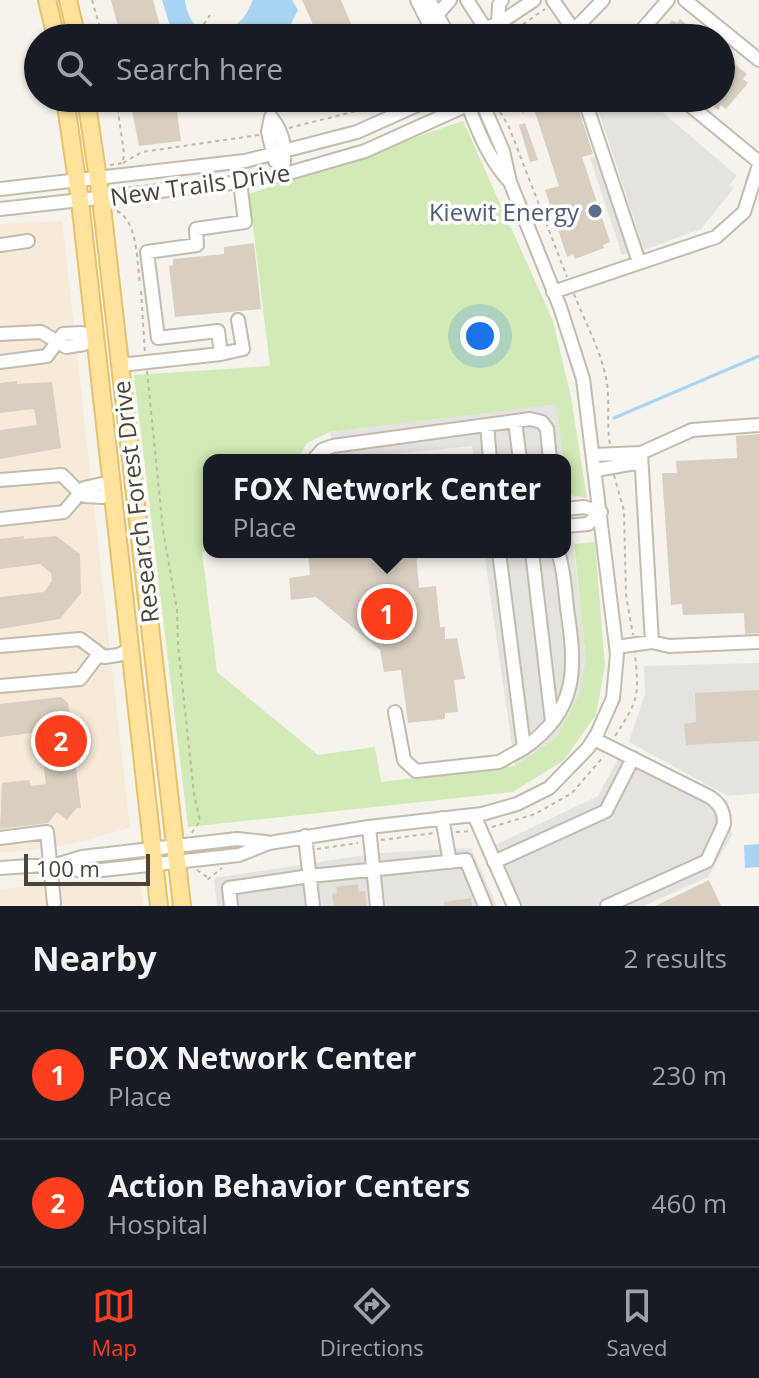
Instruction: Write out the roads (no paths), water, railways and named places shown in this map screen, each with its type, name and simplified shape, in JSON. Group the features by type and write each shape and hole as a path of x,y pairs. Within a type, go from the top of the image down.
{"main road":[{"path":"47,0 53,24"},
{"path":"68,0 74,24"},
{"name":"Research Forest Drive","path":"67,112 80,201 130,650 165,855 182,906"},
{"name":"Research Forest Drive","path":"88,112 98,178 106,203 136,502 165,855 159,906"},
{"path":"111,485 136,502"}],"street":[{"path":"417,0 429,24"},
{"path":"429,0 442,24"},
{"path":"437,15 450,0"},
{"path":"467,0 482,24"},
{"path":"498,24 502,0"},
{"path":"498,24 534,0"},
{"path":"582,24 603,0"},
{"path":"647,24 668,0"},
{"path":"685,0 708,24"},
{"path":"554,2 566,24"},
{"path":"735,47 759,60"},
{"name":"New Trails Drive","path":"0,189 245,161 357,132 402,112"},
{"name":"New Trails Drive","path":"0,209 80,201 106,203 282,175 365,151 445,112"},
{"path":"470,112 498,170 510,182"},
{"path":"0,868 54,864 82,857 239,855 269,843 305,843 369,827 474,815 517,804 549,788 569,770 594,739 613,698 617,676 601,512 583,379 486,112"},
{"path":"589,112 639,262"},
{"path":"553,292 716,237 744,212 759,164 698,112"},
{"path":"274,131 286,151 282,175 272,155 274,131"},
{"path":"161,361 147,252 197,245 196,229 245,222 240,182"},
{"path":"0,245 28,241"},
{"path":"120,365 242,351 238,320"},
{"path":"158,338 218,331 221,354"},
{"path":"0,334 41,332 59,342"},
{"path":"0,362 47,356 63,334 94,336"},
{"path":"318,454 333,446 530,419 542,422 547,429 549,454"},
{"path":"515,421 519,454"},
{"path":"487,425 489,454"},
{"path":"596,470 612,461 641,458 692,430 759,425"},
{"path":"594,455 612,461"},
{"path":"641,458 652,642"},
{"path":"0,480 62,475 80,492"},
{"path":"0,519 64,512 84,488 111,485"},
{"path":"571,508 584,507 601,512"},
{"path":"571,525 588,524 601,512"},
{"path":"500,558 524,748"},
{"path":"535,558 552,722"},
{"path":"395,712 404,760 416,771 499,762 542,736 565,704 573,680 574,651 559,558"},
{"path":"0,646 80,639 100,654"},
{"path":"616,647 652,642 669,646 759,642"},
{"path":"0,686 80,679 103,651 118,648 130,650"},
{"path":"594,739 710,797 720,806 724,824 707,861 607,906"},
{"path":"494,862 606,811 633,758"},
{"path":"474,815 514,906"},
{"path":"442,818 450,862"},
{"path":"369,827 377,906"},
{"path":"0,838 47,832 54,864 55,905"},
{"path":"305,843 313,906"},
{"path":"231,906 229,888 310,876 466,860 485,906"}],"water":[{"path":"162,0 185,0 195,24 170,24"},
{"path":"253,0 292,0 298,10 291,24 236,24"},
{"path":"759,844 759,867 745,868 744,845"}],"waterway":[{"path":"614,418 759,356"}],"place":[{"name":"Kiewit Energy","path":"595,211"},
{"name":"FOX Network Center","path":"387,614"},
{"name":"Action Behavior Centers","path":"61,741"}]}
